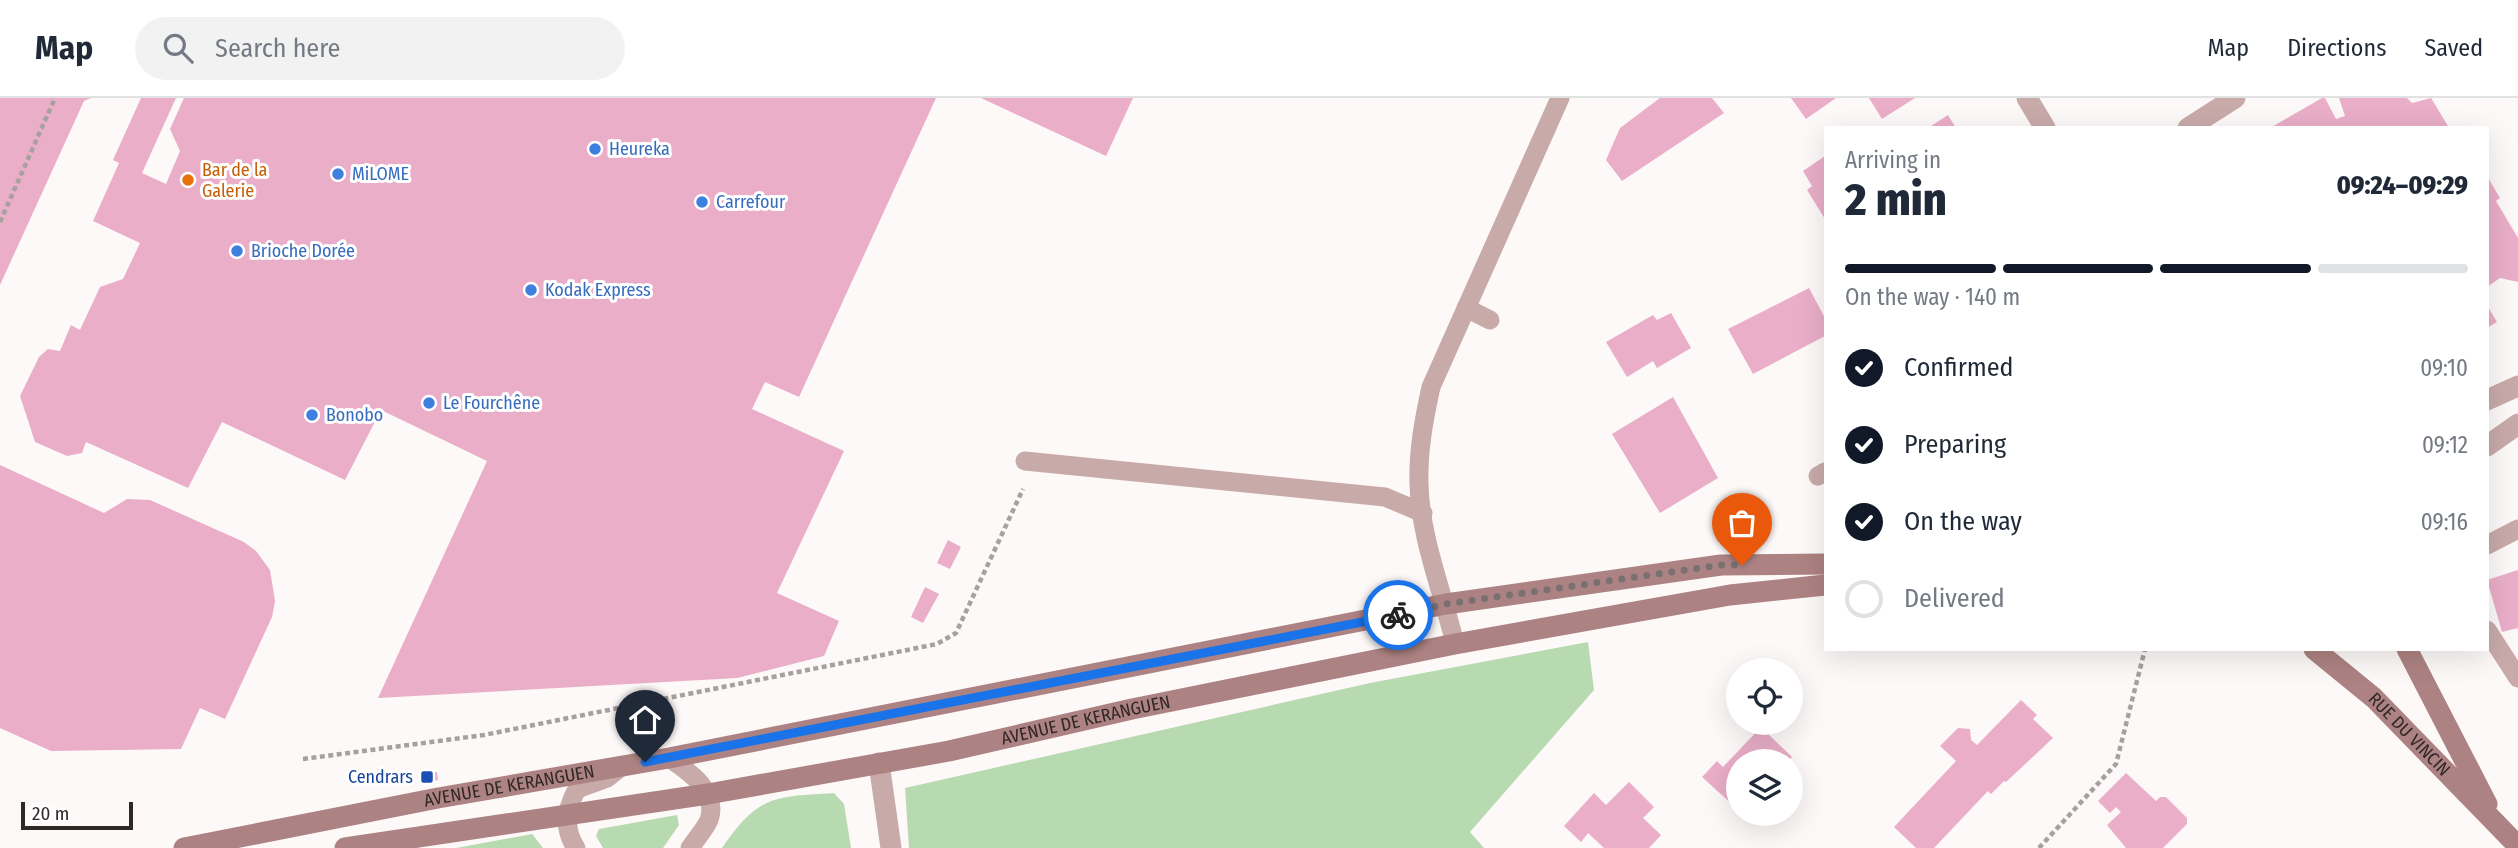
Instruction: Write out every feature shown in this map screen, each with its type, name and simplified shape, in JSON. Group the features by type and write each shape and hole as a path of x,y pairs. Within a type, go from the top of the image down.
{"main road":[{"name":"AVENUE DE KERANGUEN","path":"184,848 438,798 668,758 1446,604 1721,565 1824,564"},
{"name":"AVENUE DE KERANGUEN","path":"345,848 708,794 879,763 1455,644 1730,595 1824,585"},
{"name":"RUE DU VINCIN","path":"2316,651 2374,698 2518,846"},
{"name":"RUE DU VINCIN","path":"2408,651 2498,824"}],"street":[{"path":"2027,98 2044,126"},
{"path":"2191,126 2235,98"},
{"path":"2489,399 2518,386"},
{"path":"2489,445 2518,424"},
{"path":"879,763 891,848"}],"lane":[{"path":"1455,644 1419,486 1423,422 1431,387 1560,98"},
{"path":"1466,308 1490,320"},
{"path":"1030,462 1385,497 1423,513"},
{"path":"2489,544 2518,529"},
{"path":"2489,633 2518,678"},
{"path":"668,758 691,772 708,794 711,806 709,820 690,848"},
{"path":"576,848 567,835 567,814 577,789 607,778 621,767"}],"path":[{"path":"0,222 55,98"},
{"path":"303,759 484,735 937,643 956,633 1030,462"},
{"path":"2039,848 2116,764 2144,651"}],"green space":[{"path":"1588,642 1594,690 1470,832 1484,848 909,848 905,788 1370,683"},
{"path":"834,793 844,804 851,848 722,848 746,818 769,802 781,798"},
{"path":"677,815 679,825 663,848 603,848 596,836 599,829"},
{"path":"532,834 543,848 456,848"}],"building":[{"path":"0,98 91,98 84,101 0,285"},
{"name":"Le Fourchêne","path":"141,98 176,98 142,173 166,184 180,151 170,129 184,98 936,98 799,397 765,382 752,409 844,451 777,593 839,621 824,656 737,678 378,698 487,461 381,410 345,480 222,422 188,488 86,442 82,453 67,456 35,442 20,396 39,357 48,349 60,351 71,325 80,330 100,287 123,279 140,243 93,221 119,163 113,160"},
{"path":"981,98 1133,98 1106,156"},
{"path":"1660,98 1712,98 1724,113 1622,181 1606,160 1620,128"},
{"path":"1791,98 1836,98 1806,119"},
{"path":"1869,98 1915,98 1882,119"},
{"path":"2322,98 2325,98 2336,119 2345,116 2339,98 2407,98 2412,103 2431,98 2448,126 2273,126"},
{"path":"1948,115 1955,126 1931,126"},
{"path":"1824,157 1824,217 1807,190 1812,186 1803,171"},
{"path":"2489,179 2500,198 2496,201 2518,238 2518,282 2500,278 2489,286"},
{"path":"1809,288 1824,316 1824,337 1753,374 1728,329"},
{"path":"2489,308 2497,322 2489,327"},
{"path":"1671,313 1691,348 1657,368 1653,361 1627,377 1606,342 1653,315 1657,320"},
{"path":"1673,397 1718,478 1660,513 1612,434"},
{"path":"0,465 104,513 127,499 150,500 244,542 256,551 270,570 275,601 272,617 225,719 200,708 181,749 51,751 0,728"},
{"path":"948,540 961,547 950,569 937,563"},
{"path":"2518,570 2518,628 2502,632 2489,579"},
{"path":"925,587 939,594 923,623 911,617"},
{"path":"2021,700 2037,715 2033,719 2053,738 2006,782 1991,794 1988,791 1934,848 1916,848 1894,827 1956,761 1940,746 1958,728 1970,729 1971,740 1977,745"},
{"path":"1753,735 1769,735 1784,749 1740,749"},
{"path":"1717,761 1723,767 1726,764 1726,799 1702,777"},
{"path":"437,772 438,780 421,783 420,774"},
{"path":"2126,773 2156,801 2160,797 2166,797 2187,818 2187,824 2163,848 2126,848 2107,825 2121,812 2116,807 2110,813 2098,801"},
{"path":"1629,782 1654,807 1643,818 1661,835 1649,848 1604,848 1588,833 1581,842 1564,826 1594,793 1606,805"}],"way so far":[{"path":"1398,615 1446,604 1721,565 1742,565"}],"place":[{"name":"Heureka","path":"595,149"},
{"name":"MiLOME","path":"338,174"},
{"name":"Bar de la Galerie","path":"188,180"},
{"name":"Carrefour","path":"702,202"},
{"name":"Brioche Dorée","path":"237,251"},
{"name":"Kodak Express","path":"531,290"},
{"name":"Le Fourchêne","path":"429,403"},
{"name":"Bonobo","path":"312,415"},
{"name":"Cendrars","path":"427,777"}],"route":[{"path":"645,762 1398,615"}]}
